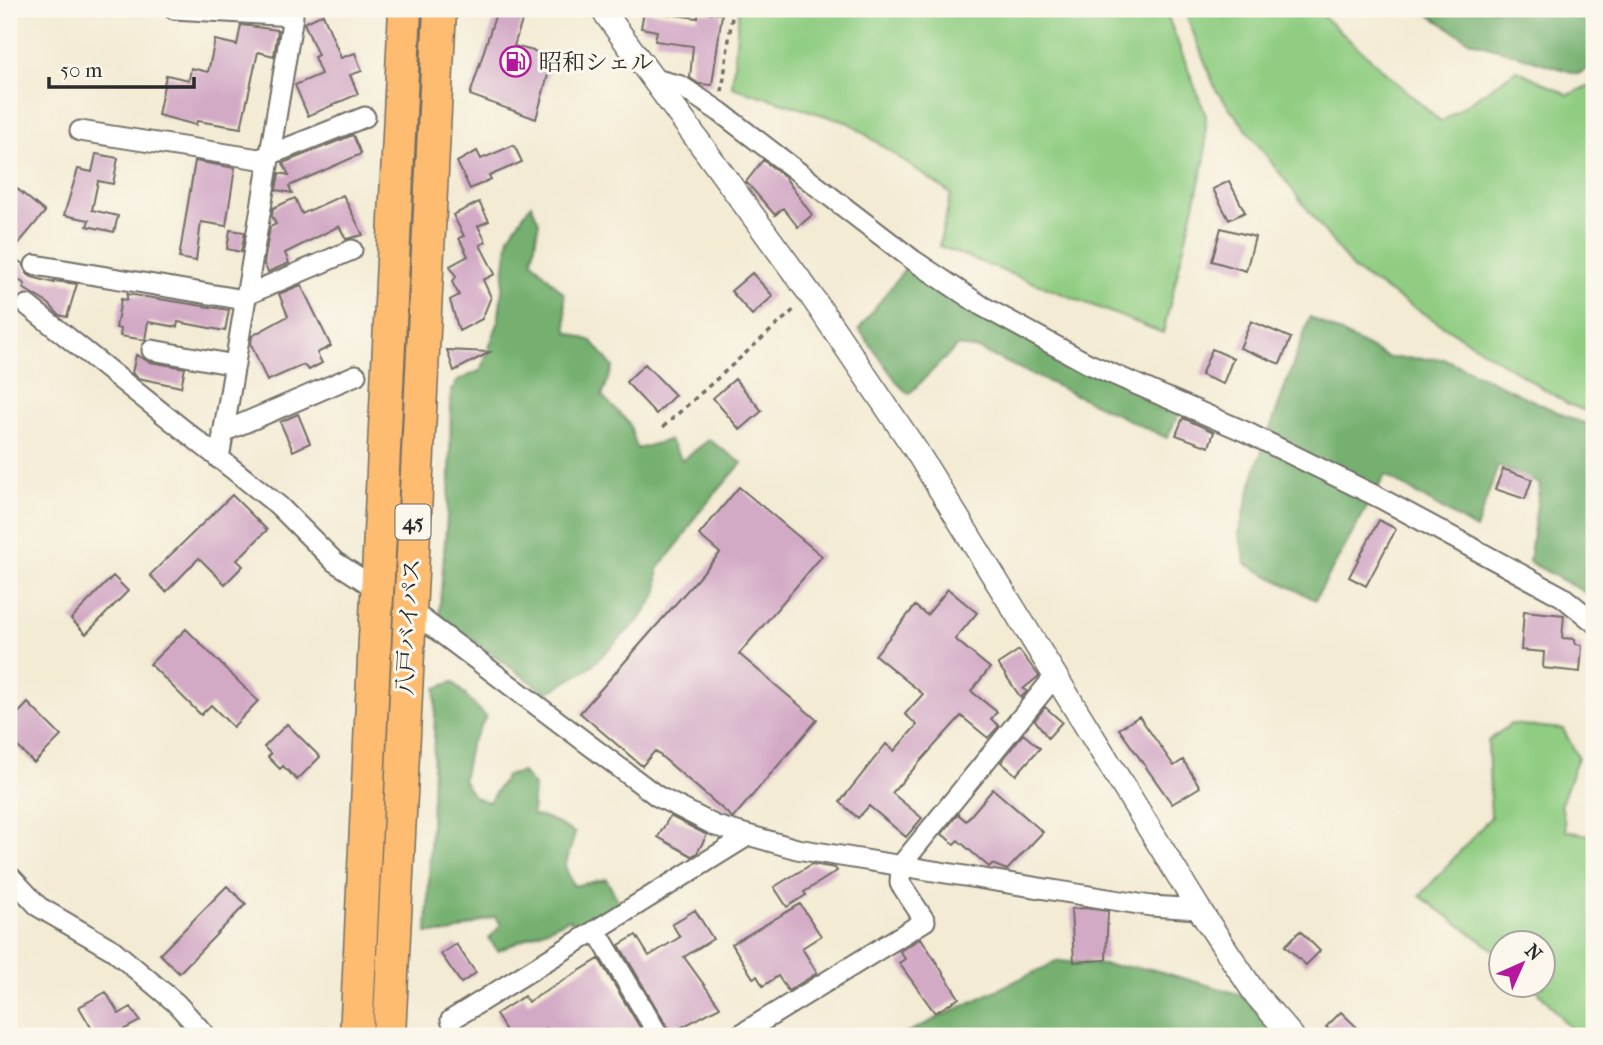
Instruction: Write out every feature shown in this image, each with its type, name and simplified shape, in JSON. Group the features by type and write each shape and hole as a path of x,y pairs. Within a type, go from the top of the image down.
{"highway":[{"name":"八戸バイパス","path":"356,1036 405,9"},
{"name":"八戸バイパス","path":"389,1036 440,9"}],"street":[{"path":"174,9 293,16 219,459"},
{"path":"602,9 810,294 917,452 1199,909 1256,995 1292,1036"},
{"path":"654,79 681,86 720,112 913,260 982,306 1087,363 1246,432 1380,498 1563,597 1594,622"},
{"path":"80,131 259,159 365,117"},
{"path":"34,265 246,297 352,250"},
{"path":"27,305 279,506 335,562 377,589"},
{"path":"152,350 235,365"},
{"path":"223,432 356,375"},
{"path":"409,608 657,796 716,826 746,837 797,849 1151,906 1199,909"},
{"path":"738,1036 925,922 900,883 901,865 1055,676"},
{"path":"451,1020 597,932 746,837"},
{"path":"9,875 39,907 113,950 176,1003 206,1036"},
{"path":"597,932 659,1036"}],"path":[{"path":"720,112 733,9"},
{"path":"663,427 810,294"}],"green space":[{"path":"739,9 1165,9 1206,116 1205,159 1163,333 939,246 951,194 849,123 732,87"},
{"path":"1184,9 1315,9 1441,122 1517,70 1568,95 1594,83 1594,414 1568,404 1354,270 1216,90"},
{"path":"1420,9 1594,9 1594,66 1578,74 1468,40"},
{"path":"531,204 539,222 532,261 564,294 567,332 592,341 613,367 602,396 629,423 637,449 669,440 682,460 709,440 742,463 695,517 685,535 658,569 658,592 641,618 588,669 547,693 439,617 450,479 451,390 459,380 481,370 498,323 509,236"},
{"path":"905,269 912,269 1180,412 1167,438 978,349 957,346 909,394 900,386 859,329"},
{"path":"1310,317 1389,358 1445,359 1572,419 1594,426 1594,597 1529,562 1540,484 1498,466 1476,529 1385,475 1315,600 1246,564 1239,533 1255,471"},
{"path":"453,682 486,717 470,745 463,780 474,797 489,802 506,776 522,772 534,786 532,815 549,819 575,833 565,867 574,886 606,879 619,902 578,929 569,919 498,951 489,939 501,925 495,916 450,933 427,933 436,688"},
{"path":"1511,724 1563,729 1578,757 1561,804 1566,831 1594,836 1594,1036 1577,1036 1546,1000 1558,1000 1558,930 1488,930 1488,946 1420,896 1491,817 1488,741"},
{"path":"1058,961 1151,969 1242,995 1277,1036 900,1036"}],"building":[{"path":"644,11 698,18 698,12 722,14 712,85 699,84 690,78 693,46 655,41 657,31 641,28"},
{"path":"496,13 522,21 514,46 553,56 536,119 470,95"},
{"path":"323,14 341,58 355,53 362,71 350,75 358,94 308,116 295,85 321,74 314,57 318,55 304,23"},
{"path":"241,25 278,30 274,56 258,52 241,128 197,121 196,125 158,115 166,75 189,80 191,68 208,72 215,40 237,45"},
{"path":"353,135 361,154 289,186 292,193 276,190 279,173 289,175 283,163"},
{"path":"514,145 522,162 489,176 491,179 470,189 457,162 477,151 481,159"},
{"path":"96,154 118,158 113,184 98,181 92,210 118,216 114,232 87,226 89,220 64,215 78,169 92,172"},
{"path":"763,160 784,176 812,215 798,227 783,208 775,215 746,182"},
{"path":"195,161 235,168 226,226 201,222 196,261 179,258"},
{"path":"1229,181 1245,212 1229,220 1213,189"},
{"path":"9,182 45,212 9,255"},
{"path":"343,195 363,235 346,239 339,226 285,253 289,263 268,272 264,264 270,227 276,224 272,216 273,208 295,198 302,214"},
{"path":"479,202 489,221 478,226 486,242 480,245 495,274 483,280 491,297 482,319 459,331 450,300 459,295 452,282 456,277 450,266 468,256 459,238 464,236 453,215"},
{"path":"1221,228 1255,237 1246,271 1212,261"},
{"path":"230,230 245,232 241,252 227,249"},
{"path":"9,255 23,264 27,274 32,277 54,283 77,284 67,317 59,315 49,304 23,288 25,284 9,274"},
{"path":"752,273 773,296 752,315 731,291"},
{"path":"301,285 331,346 317,353 322,363 309,370 303,365 267,381 251,344 252,336 288,316 279,294"},
{"path":"127,294 229,310 225,331 178,322 177,327 148,322 145,340 120,336 121,329 116,328 121,299 127,300"},
{"path":"1251,321 1291,338 1280,364 1240,348"},
{"path":"1212,349 1233,358 1223,384 1201,375"},
{"path":"447,350 490,352 454,371"},
{"path":"136,355 150,362 185,368 181,387 138,378 132,373"},
{"path":"645,364 675,395 656,414 626,382"},
{"path":"735,379 762,411 740,430 713,398"},
{"path":"298,414 310,443 293,451 280,422"},
{"path":"1183,418 1214,432 1209,447 1176,435"},
{"path":"1503,469 1532,479 1525,499 1495,489"},
{"path":"739,487 822,556 739,654 817,720 733,818 655,751 642,766 580,713 720,553 699,535"},
{"path":"232,495 267,530 237,560 243,566 225,584 199,558 166,592 150,575"},
{"path":"1379,520 1396,529 1366,586 1349,577"},
{"path":"113,576 128,591 86,634 71,619"},
{"path":"948,589 977,613 955,639 990,668 971,691 997,712 991,719 999,726 988,738 961,716 892,793 922,818 906,837 869,806 858,818 840,802 886,744 894,751 917,725 905,714 923,694 875,655 915,606 927,615"},
{"path":"1524,611 1564,615 1562,638 1575,639 1575,644 1582,645 1580,672 1543,668 1544,652 1521,650"},
{"path":"186,629 258,701 233,727 211,705 201,715 150,664"},
{"path":"1019,650 1039,676 1023,689 1027,691 1021,698 998,664"},
{"path":"28,703 61,736 34,763 9,738 9,723"},
{"path":"1045,707 1062,722 1048,738 1035,720"},
{"path":"1139,716 1174,766 1183,760 1200,787 1172,804 1119,729"},
{"path":"287,724 320,757 297,780 283,766 280,769 268,757 271,754 264,747"},
{"path":"1023,734 1040,748 1016,775 1001,762"},
{"path":"993,789 1043,832 1007,870 992,864 989,867 958,840 954,844 942,834 958,814 966,821"},
{"path":"670,816 707,835 697,853 692,856 658,837"},
{"path":"812,864 835,868 837,871 804,892 806,895 787,907 774,887"},
{"path":"227,886 246,904 179,973 160,954"},
{"path":"800,904 821,936 802,948 817,973 788,991 778,976 763,986 757,976 753,978 732,944"},
{"path":"1071,909 1108,911 1106,960 1074,962"},
{"path":"695,910 713,939 684,957 720,1007 671,1033 619,945 636,935 649,956 680,937 672,924"},
{"path":"1300,931 1320,951 1306,965 1285,946"},
{"path":"921,938 959,998 935,1013 899,963 905,959 900,951"},
{"path":"456,944 476,973 461,983 441,954"},
{"path":"599,959 645,1036 551,1036 546,1028 533,1036 509,1036 496,1014 524,996 528,1002"},
{"path":"106,992 119,1014 131,1007 140,1021 112,1036 96,1036 79,1007"},
{"path":"1341,1012 1366,1036 1336,1036 1326,1027"}],"place":[{"name":"昭和シェル","path":"516,62"}]}
